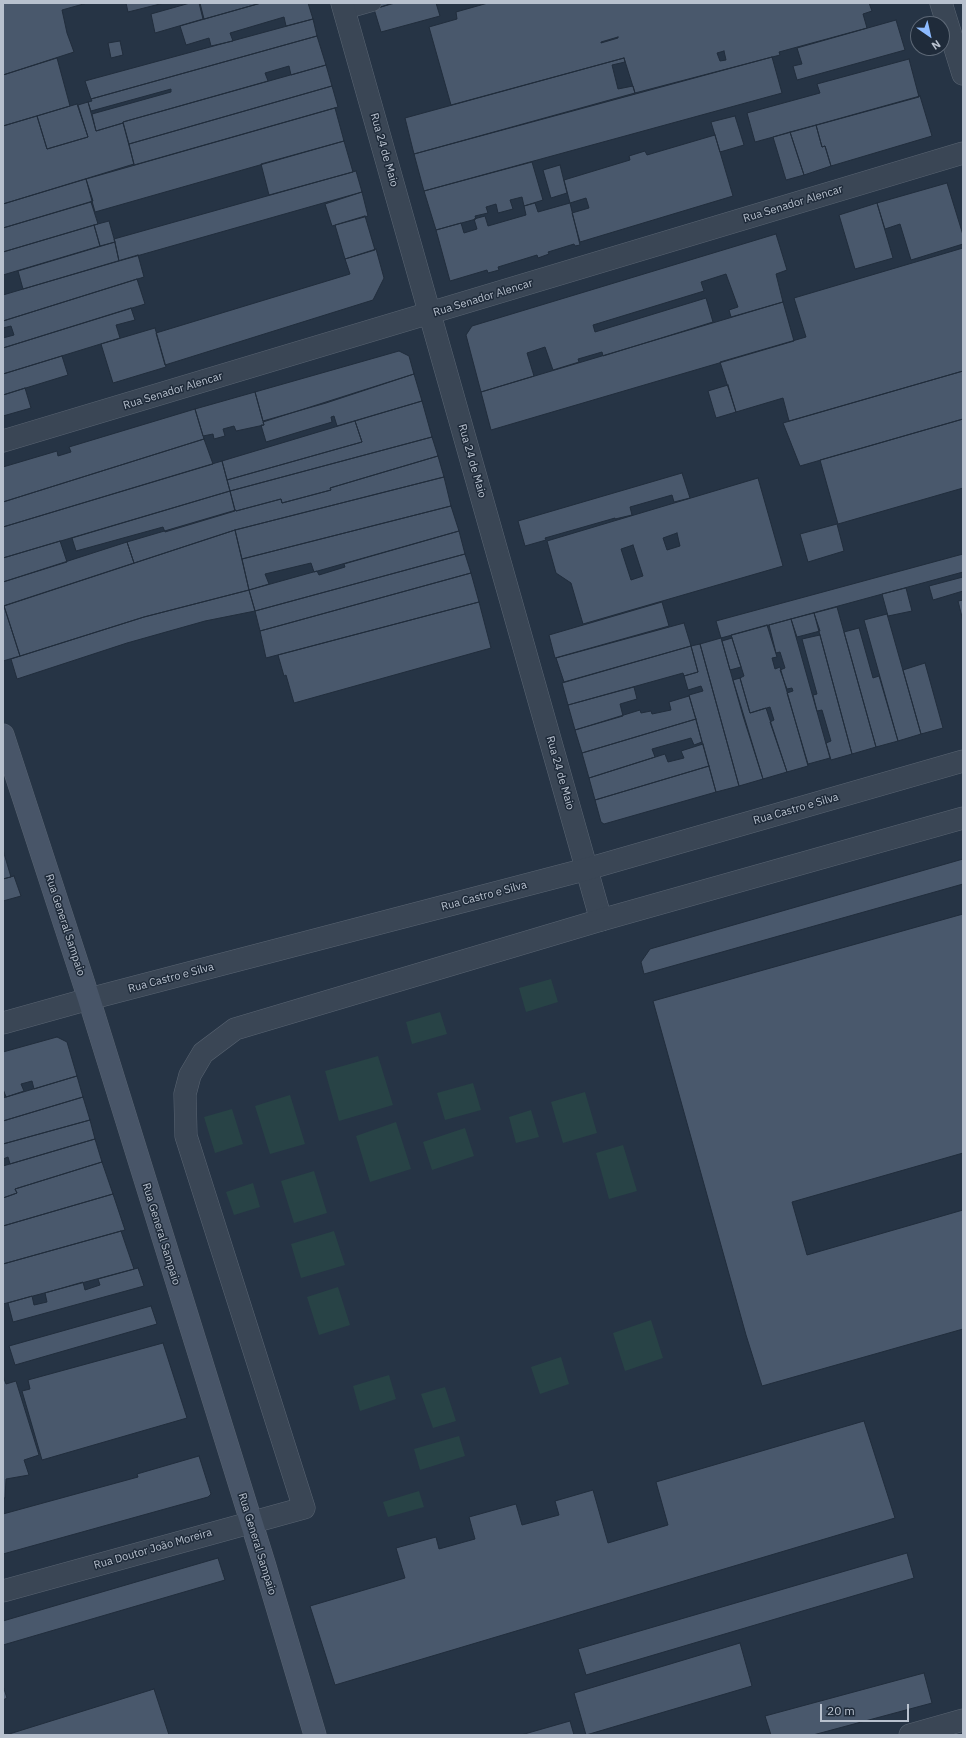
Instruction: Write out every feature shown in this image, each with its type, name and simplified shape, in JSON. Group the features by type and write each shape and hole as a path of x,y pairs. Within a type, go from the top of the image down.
{"main road":[{"name":"Rua General Sampaio","path":"3,735 89,999 316,1735"}],"street":[{"path":"941,3 963,74"},
{"name":"Rua 24 de Maio","path":"344,7 601,920"},
{"name":"Rua Senador Alencar","path":"3,441 963,153"},
{"name":"Rua Castro e Silva","path":"3,1023 89,999 587,869 963,760"},
{"path":"601,920 963,818"},
{"name":"Rua Doutor João Moreira","path":"3,1591 304,1508 186,1136 185,1094 190,1075 203,1053 235,1029 601,920"},
{"path":"910,1735 963,1720"}],"lane":[{"path":"344,7 373,4"}],"green space":[{"path":"551,979 558,1002 526,1012 519,988"},
{"path":"440,1012 447,1034 412,1044 406,1022"},
{"path":"378,1056 393,1105 339,1121 325,1071"},
{"path":"473,1083 481,1110 445,1120 437,1093"},
{"path":"585,1092 597,1133 563,1143 551,1102"},
{"path":"290,1095 305,1144 270,1154 255,1106"},
{"path":"232,1109 243,1144 215,1153 204,1117"},
{"path":"531,1110 539,1137 516,1143 509,1117"},
{"path":"396,1122 411,1169 370,1182 356,1136"},
{"path":"465,1128 474,1156 432,1170 423,1142"},
{"path":"623,1145 637,1191 609,1199 596,1153"},
{"path":"314,1171 327,1213 294,1223 281,1181"},
{"path":"253,1183 260,1207 234,1215 226,1192"},
{"path":"334,1231 345,1265 301,1278 291,1244"},
{"path":"338,1287 350,1325 319,1335 307,1297"},
{"path":"651,1320 663,1358 625,1371 613,1333"},
{"path":"561,1357 569,1384 540,1394 531,1367"},
{"path":"389,1375 396,1399 360,1411 353,1386"},
{"path":"445,1387 456,1421 433,1428 421,1394"},
{"path":"459,1436 465,1456 420,1470 414,1449"},
{"path":"419,1491 424,1507 388,1517 383,1502"}],"building":[{"path":"3,3 87,3 62,10 67,33 74,52 3,75"},
{"path":"126,3 164,3 128,12"},
{"path":"190,3 199,3 203,19 155,33 151,14"},
{"path":"200,3 261,3 204,19"},
{"path":"261,3 308,3 313,19 286,26 284,17 230,33 233,41 211,46 209,38 186,45 180,26"},
{"path":"373,3 393,3 374,9"},
{"path":"395,3 436,3 440,16 381,32 374,9"},
{"path":"488,3 869,3 872,11 863,14 867,28 779,52 780,55 635,93 624,58 451,105 429,27 457,19 456,12","holes":["618,38 601,43 601,42","724,51 726,60 720,61 717,53"]},
{"path":"313,19 317,36 91,99 85,81"},
{"path":"896,20 905,50 797,80 793,66 802,64 797,48"},
{"path":"317,36 326,65 291,75 289,66 265,73 268,81 96,131 92,114 171,92 171,89 91,111 88,102 92,101 91,99"},
{"path":"120,41 123,55 111,58 108,43"},
{"path":"772,57 782,93 424,191 414,154"},
{"path":"57,58 70,106 3,126 3,75"},
{"path":"624,58 625,62 612,65 618,89 633,86 635,93 414,154 405,118"},
{"path":"909,59 919,97 755,142 747,113 820,93 817,84"},
{"path":"326,65 332,86 129,144 123,122"},
{"path":"332,86 338,107 134,165 129,144"},
{"path":"920,96 932,136 831,166 825,146 822,147 816,125"},
{"path":"88,102 96,131 123,123 134,164 3,204 3,126 37,116 47,149 88,137 78,105"},
{"path":"77,104 88,137 47,149 37,116"},
{"path":"335,108 344,141 95,212 86,179"},
{"path":"735,116 744,145 720,152 711,122"},
{"path":"816,125 822,147 825,146 831,166 804,175 790,132"},
{"path":"790,132 804,175 786,180 773,137"},
{"path":"715,135 733,196 580,242 572,213 589,208 586,198 570,203 564,180 630,160 629,156 645,151 647,155"},
{"path":"344,141 353,172 269,195 261,164"},
{"path":"532,162 543,200 524,206 522,197 510,200 513,209 498,213 496,204 486,207 488,213 475,216 476,219 436,230 424,191"},
{"path":"560,165 567,193 551,198 543,170"},
{"path":"356,171 362,192 119,261 114,239"},
{"path":"86,179 93,201 3,228 3,204"},
{"path":"947,183 963,235 963,244 911,260 900,224 885,229 877,203"},
{"path":"362,192 368,216 332,226 325,204"},
{"path":"91,202 98,224 3,252 3,228"},
{"path":"535,203 538,212 570,203 580,245 575,246 574,244 548,252 549,254 538,258 537,255 498,267 499,270 488,273 487,270 450,281 436,230 461,223 464,233 477,229 474,219 485,216 488,226 526,215 524,206"},
{"path":"877,203 893,258 855,269 839,215"},
{"path":"365,216 375,250 345,259 335,225"},
{"path":"109,221 115,242 100,246 94,225"},
{"path":"94,225 100,246 3,275 3,252"},
{"path":"776,234 787,270 776,274 783,302 731,317 729,310 738,307 726,274 701,282 704,291 593,325 595,332 706,298 713,322 603,356 602,352 578,359 579,362 553,370 545,347 527,353 534,376 481,392 466,335 472,326"},
{"path":"115,242 119,261 23,289 18,271"},
{"path":"963,248 963,371 789,421 783,398 736,412 720,362 806,337 794,298"},
{"path":"376,249 384,278 373,300 165,365 156,333 350,274 345,259"},
{"path":"138,255 144,277 3,321 3,295"},
{"path":"137,279 145,304 3,348 3,338 14,335 11,326 3,328 3,321"},
{"path":"783,302 794,341 491,430 481,392"},
{"path":"131,308 135,320 116,325 120,338 3,374 3,348"},
{"path":"155,328 166,367 113,383 101,344"},
{"path":"399,351 409,356 414,374 326,403 263,421 255,392"},
{"path":"62,356 68,375 3,395 3,374"},
{"path":"963,371 963,419 800,466 783,423"},
{"path":"414,374 422,401 337,426 334,416 331,417 332,422 266,442 261,425 264,425 263,422"},
{"path":"728,385 736,412 716,418 708,391"},
{"path":"25,388 31,408 3,416 3,395"},
{"path":"255,392 264,425 236,431 234,426 223,429 225,436 214,439 213,434 203,436 195,409"},
{"path":"422,401 432,437 230,491 227,480 362,442 355,421"},
{"path":"195,409 204,439 3,502 3,467 57,451 58,456 71,452 69,447"},
{"path":"963,419 963,488 838,524 820,460"},
{"path":"355,421 362,442 227,480 222,461"},
{"path":"432,437 438,456 330,488 331,490 282,503 281,499 236,511 235,510 230,491"},
{"path":"204,439 213,464 3,527 3,502"},
{"path":"438,456 444,477 235,530 134,563 127,542 236,510 281,499 282,503 331,490 330,488"},
{"path":"222,461 230,491 3,558 3,527"},
{"path":"682,473 690,498 674,502 672,495 630,507 632,515 615,518 545,538 546,540 525,546 518,521"},
{"path":"444,477 451,506 242,559 235,530"},
{"path":"758,478 783,566 583,624 571,583 556,573 547,541","holes":["677,533 680,546 667,550 663,538","633,545 643,576 631,580 621,549"]},
{"path":"230,491 235,511 165,532 163,527 76,551 72,538"},
{"path":"451,506 459,531 314,572 311,563 265,574 269,584 249,590 242,559"},
{"path":"837,524 844,551 808,562 800,534"},
{"path":"235,530 249,590 144,617 20,656 4,606"},
{"path":"459,531 465,554 255,611 249,590 317,571 319,575 345,567 344,564"},
{"path":"60,541 67,562 3,582 3,558"},
{"path":"127,542 134,563 3,606 3,582"},
{"path":"465,554 471,573 260,631 255,611"},
{"path":"963,554 963,572 721,638 716,621"},
{"path":"471,573 479,602 266,658 260,631"},
{"path":"963,577 963,591 933,600 929,586"},
{"path":"906,588 912,611 888,616 882,594"},
{"path":"249,590 255,611 205,621 127,643 17,679 11,659 144,617"},
{"path":"963,600 963,621 958,601"},
{"path":"479,602 491,648 294,703 286,675 284,676 278,655"},
{"path":"662,602 669,626 555,658 549,635"},
{"path":"3,606 20,656 3,661"},
{"path":"837,607 876,747 852,754 814,613"},
{"path":"814,613 820,631 797,637 791,619"},
{"path":"887,614 921,734 898,741 864,620"},
{"path":"791,619 830,758 808,764 787,693 793,691 792,688 787,689 780,670 785,668 780,652 776,653 769,625"},
{"path":"684,623 691,646 564,682 556,658"},
{"path":"767,625 777,657 772,658 775,669 780,667 808,766 787,772 770,722 774,720 770,707 750,713 740,678 744,676 731,635"},
{"path":"859,628 873,678 879,676 898,741 876,747 844,632"},
{"path":"820,635 852,754 831,760 826,743 831,741 822,710 817,711 813,695 817,694 802,639"},
{"path":"721,638 763,779 739,786 700,644"},
{"path":"732,638 741,667 730,670 722,641"},
{"path":"700,644 739,786 716,792 689,695 703,691 701,686 688,690 684,676 698,672 691,646"},
{"path":"691,646 698,672 684,676 683,673 568,705 562,683"},
{"path":"925,663 943,728 921,734 903,670"},
{"path":"740,678 750,713 766,708 787,772 763,779 733,680"},
{"path":"634,687 637,699 620,704 623,716 575,730 568,705"},
{"path":"689,696 696,719 582,753 575,730 640,710 641,713 651,711 652,714 671,710 669,702"},
{"path":"696,719 702,742 694,745 691,738 652,749 655,757 589,778 582,753"},
{"path":"703,744 709,766 595,800 589,778 665,754 668,762 684,758 681,751"},
{"path":"709,766 716,792 604,824 601,822 595,800"},
{"path":"3,850 11,877 3,879"},
{"path":"963,859 963,884 644,974 641,962 650,949"},
{"path":"14,876 21,896 3,901 3,879"},
{"path":"963,914 963,1153 792,1202 807,1255 963,1210 963,1329 762,1386 746,1335 653,1001"},
{"path":"57,1037 67,1042 77,1076 34,1089 32,1081 21,1084 24,1091 6,1097 3,1089 3,1052"},
{"path":"77,1076 83,1097 3,1121 3,1098"},
{"path":"83,1097 90,1120 3,1144 3,1121"},
{"path":"90,1120 95,1139 10,1164 8,1157 3,1159 3,1144"},
{"path":"95,1139 102,1162 15,1189 17,1193 3,1198 3,1166"},
{"path":"102,1162 113,1194 3,1226 3,1198 17,1193 15,1189"},
{"path":"113,1194 125,1230 3,1264 3,1226"},
{"path":"121,1231 134,1269 3,1304 3,1264"},
{"path":"138,1268 144,1286 13,1322 8,1303 32,1296 34,1305 47,1302 45,1293 83,1282 85,1290 100,1285 98,1279"},
{"path":"151,1306 157,1324 15,1365 9,1346"},
{"path":"163,1343 187,1418 42,1460 22,1391 30,1389 28,1380"},
{"path":"3,1376 6,1384 16,1381 39,1455 24,1460 29,1475 6,1479 5,1498 3,1498"},
{"path":"864,1421 895,1518 335,1685 310,1606 405,1578 396,1548 436,1537 439,1549 475,1539 469,1517 516,1504 522,1525 559,1515 555,1501 593,1490 608,1543 668,1525 656,1482"},
{"path":"199,1456 211,1494 208,1497 3,1554 3,1514 138,1477 137,1474"},
{"path":"907,1553 914,1578 586,1675 578,1649"},
{"path":"218,1558 225,1580 3,1645 3,1621"},
{"path":"740,1643 752,1686 586,1735 574,1693"},
{"path":"924,1673 932,1703 813,1735 771,1735 765,1716"},
{"path":"3,1686 7,1698 3,1700"},
{"path":"154,1689 169,1735 6,1735"},
{"path":"570,1721 574,1735 521,1735"}]}
